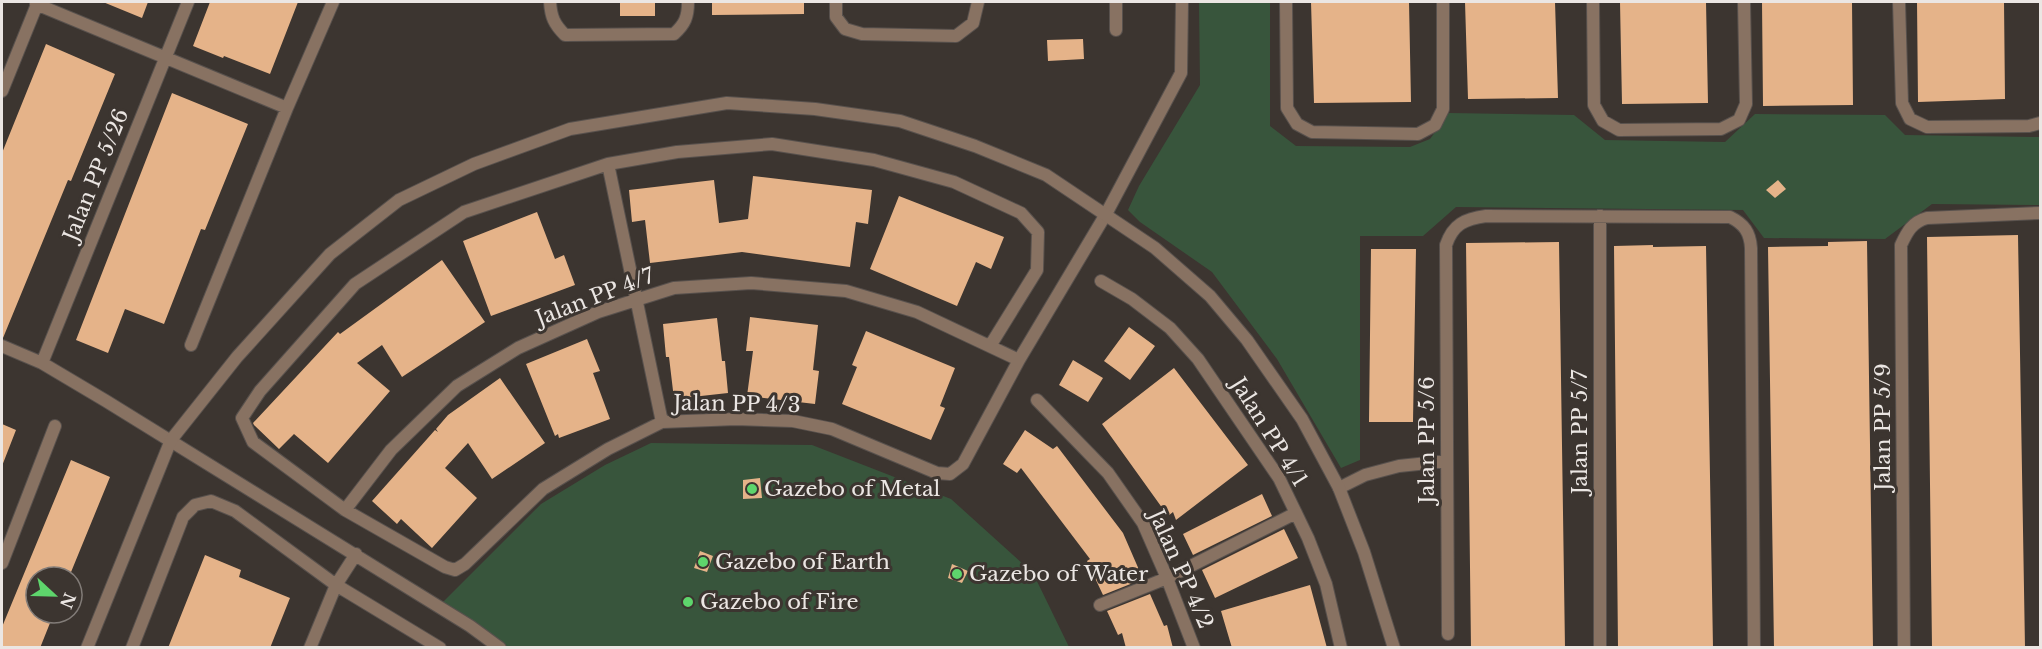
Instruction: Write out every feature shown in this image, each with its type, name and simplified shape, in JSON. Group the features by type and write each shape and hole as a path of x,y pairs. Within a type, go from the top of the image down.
{"street":[{"name":"Jalan PP 5/26","path":"42,363 188,2"},
{"path":"191,345 287,108 333,2"},
{"path":"550,2 551,16 555,26 565,34 674,34 684,25 688,13 688,2"},
{"path":"836,2 836,17 845,29 862,34 956,36 973,23 978,2"},
{"path":"1116,2 1116,30"},
{"path":"1019,360 1106,214 1181,73 1182,2"},
{"path":"1286,2 1287,108 1297,124 1312,132 1418,134 1436,124 1443,109 1443,2"},
{"path":"1593,2 1594,105 1603,121 1619,130 1630,130 1721,129 1739,120 1746,104 1744,2"},
{"path":"1899,2 1902,103 1910,119 1927,127 2029,126 2040,123"},
{"path":"2,91 37,3 287,108"},
{"path":"87,648 171,440 237,357 330,254 399,200 474,164 570,129 728,103 815,109 900,121 975,146 1046,176 1155,248 1210,296 1247,340 1302,419 1339,488 1364,552 1394,648"},
{"path":"345,510 253,442 242,418 260,391 355,284 464,212 608,164 677,152 772,144 873,160 954,182 1021,213 1038,232 1037,270 990,346"},
{"path":"608,164 662,422"},
{"name":"Jalan PP 5/9","path":"1904,648 1901,245 1907,232 1917,221 1927,218 2040,213"},
{"name":"Jalan PP 5/6","path":"1448,634 1446,245 1450,232 1471,218 1486,216 1600,216"},
{"path":"1600,216 1730,217 1740,222 1750,238 1754,648"},
{"name":"Jalan PP 5/7","path":"1600,216 1600,648"},
{"name":"Jalan PP 4/1","path":"1101,281 1132,299 1170,328 1198,359 1279,478 1308,538 1326,584 1341,648"},
{"name":"Jalan PP 4/7","path":"345,510 391,450 457,386 518,348 598,312 674,288 751,283 846,291 917,312 1019,360"},
{"path":"2,346 42,363 171,440 470,626 500,648"},
{"name":"Jalan PP 4/3","path":"345,510 445,567 455,570 465,564 543,489 608,449 662,422 736,419 793,421 832,429 937,473 950,474 963,464 1019,360"},
{"name":"Jalan PP 4/2","path":"1037,400 1108,473 1143,523 1194,648"},
{"path":"2,563 55,426"},
{"path":"1339,488 1365,475 1399,466 1447,461"},
{"path":"132,648 183,517 195,505 211,501 235,511 336,585 440,648"},
{"path":"1100,605 1167,578 1296,513"},
{"path":"310,648 336,585 356,554"}],"green space":[{"path":"1199,2 1270,2 1270,126 1296,146 1410,147 1430,139 1449,113 1574,115 1605,140 1725,142 1755,114 1885,115 1905,135 2040,137 2040,205 1932,204 1885,239 1764,238 1743,210 1456,207 1423,236 1360,236 1360,460 1341,468 1277,359 1212,272 1140,222 1128,210 1139,186 1200,85"},
{"path":"651,443 812,445 951,499 1033,573 1069,647 503,647 442,603 541,504 605,465"}],"building":[{"path":"103,2 148,2 142,18"},
{"path":"210,2 298,2 270,74 193,46"},
{"path":"620,2 655,2 655,16 620,16"},
{"path":"712,2 804,2 804,14 712,15"},
{"path":"1311,2 1409,2 1411,102 1314,103"},
{"path":"1465,2 1555,2 1558,98 1468,99"},
{"path":"1620,2 1706,2 1708,103 1622,104"},
{"path":"1762,2 1852,2 1853,105 1763,106"},
{"path":"1917,2 2004,2 2005,99 1918,102"},
{"path":"1083,39 1084,59 1048,61 1047,40"},
{"path":"46,44 115,74 2,338 2,153"},
{"path":"172,93 248,124 205,230 201,229 164,324 125,309 108,353 76,340"},
{"path":"753,176 872,190 868,224 856,222 850,267 742,252 650,263 645,220 632,222 629,190 714,180 719,223 748,219"},
{"path":"1778,180 1786,189 1775,198 1766,190"},
{"path":"899,196 1004,237 991,269 976,262 957,306 870,269"},
{"path":"537,212 555,259 564,255 575,285 491,316 463,241"},
{"path":"2018,235 2025,648 1932,648 1927,237"},
{"path":"1867,241 1873,648 1774,648 1768,247 1828,246 1828,242"},
{"path":"1559,242 1565,648 1471,648 1466,243"},
{"path":"1653,245 1653,247 1706,246 1713,648 1618,648 1614,246"},
{"path":"1371,249 1416,249 1413,422 1369,422"},
{"path":"442,260 485,322 402,377 382,345 357,363 390,391 328,463 294,434 279,449 254,425 253,423 338,332 340,334"},
{"path":"750,317 818,325 813,370 819,371 815,404 747,396 753,351 746,351"},
{"path":"717,318 728,393 674,399 669,357 666,357 663,324"},
{"path":"1129,327 1155,346 1130,380 1104,361"},
{"path":"866,331 955,368 940,406 945,408 931,440 842,404 857,367 852,365"},
{"path":"587,339 600,371 593,373 610,419 559,438 558,434 555,436 526,364"},
{"path":"1073,360 1103,378 1088,402 1059,385"},
{"path":"1174,368 1248,465 1176,520 1173,512 1168,516 1102,424"},
{"path":"500,378 545,443 492,479 468,443 445,468 477,498 432,548 401,519 397,524 372,501 435,430 438,432 436,429 448,415"},
{"path":"2,424 16,430 2,466"},
{"path":"1025,430 1053,449 1057,446 1123,533 1143,579 1103,595 1087,561 1090,559 1021,468 1017,473 1003,464"},
{"path":"71,460 110,477 74,565 28,565"},
{"name":"Gazebo of Metal","path":"760,478 762,498 743,499 743,480"},
{"path":"1262,494 1272,516 1193,555 1183,534"},
{"path":"1284,529 1298,558 1215,598 1202,570"},
{"name":"Gazebo of Earth","path":"700,551 713,556 707,572 694,568"},
{"path":"205,555 241,570 239,577 290,598 270,648 168,648"},
{"name":"Gazebo of Water","path":"952,564 968,571 962,583 948,578"},
{"path":"24,574 24,625 49,625 40,648 2,648 2,627"},
{"path":"1310,585 1327,648 1232,648 1221,611"},
{"path":"1150,594 1164,626 1167,625 1173,648 1126,648 1122,633 1118,635 1107,611"}],"place":[{"name":"Gazebo of Metal","path":"752,489"},
{"name":"Gazebo of Earth","path":"703,562"},
{"name":"Gazebo of Water","path":"957,574"},
{"name":"Gazebo of Fire","path":"688,602"}]}
